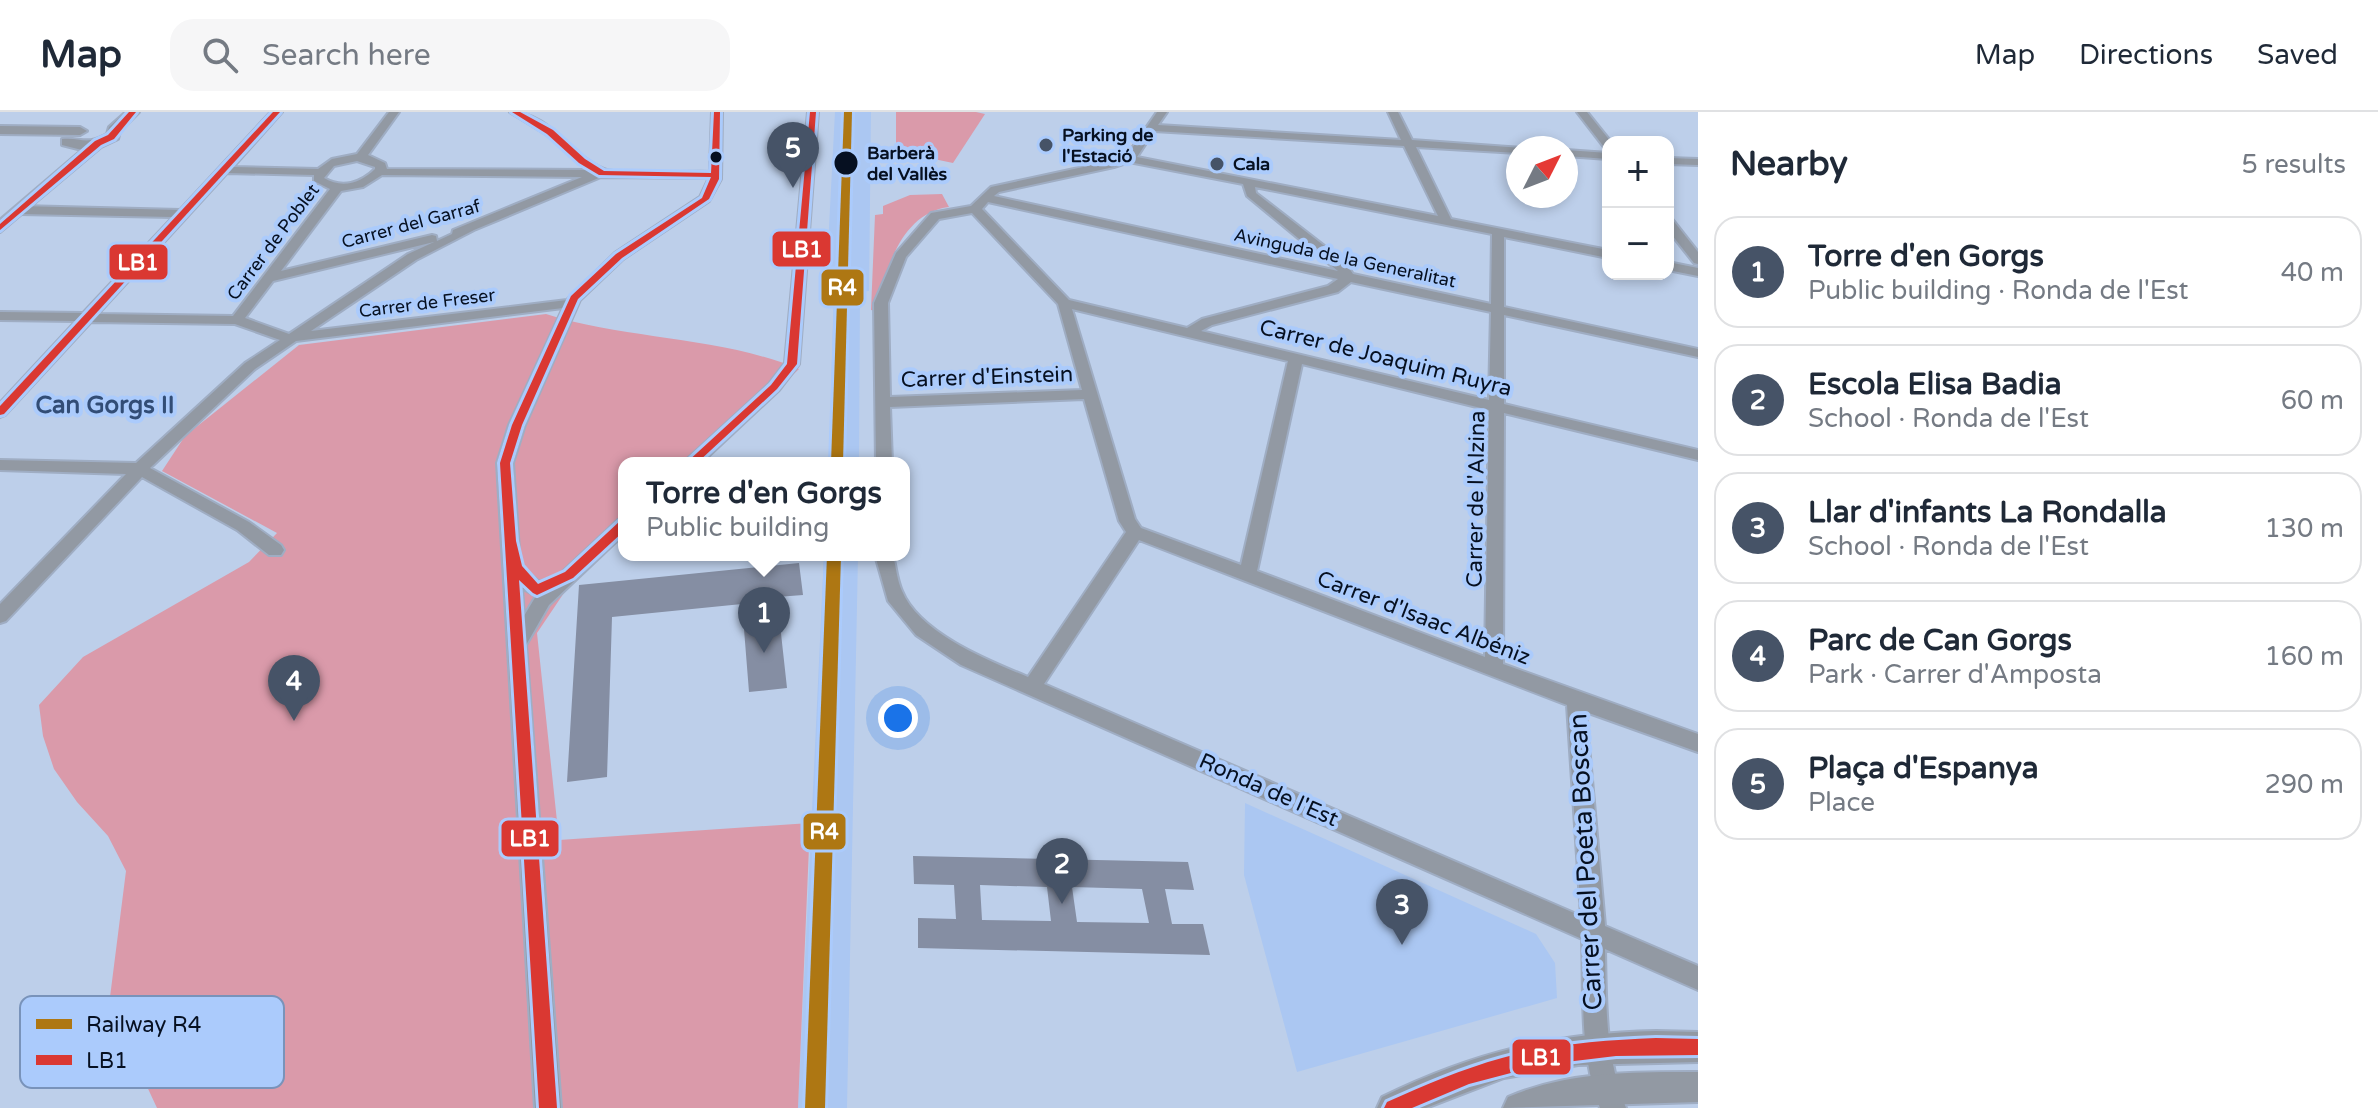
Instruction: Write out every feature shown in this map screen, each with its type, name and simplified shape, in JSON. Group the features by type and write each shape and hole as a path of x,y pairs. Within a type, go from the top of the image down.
{"street":[{"path":"0,228 98,143 111,137 133,112"},
{"path":"0,412 277,112"},
{"path":"360,158 394,112"},
{"path":"515,112 550,132 582,161 602,173"},
{"path":"548,1108 505,463 517,425 571,303 619,256 705,199 715,179 717,112"},
{"path":"698,457 774,387 792,364 813,112"},
{"path":"884,457 881,303 900,256 935,216 980,204 995,189 1114,164 1128,158 1162,112"},
{"path":"1393,112 1447,223"},
{"path":"1582,112 1602,137"},
{"path":"0,130 97,123 114,130"},
{"path":"0,208 69,144 97,123"},
{"path":"1153,128 1506,149"},
{"path":"0,140 98,143"},
{"path":"1578,154 1602,156"},
{"path":"223,170 319,172 337,161 360,158 379,162 379,172"},
{"path":"1128,158 1602,253"},
{"path":"1674,161 1698,162"},
{"path":"319,172 321,183 338,187 367,182 379,172 713,175"},
{"name":"Carrer del Garraf","path":"269,278 468,231 602,173"},
{"path":"1188,333 1207,322 1333,289 1349,277 1340,265 1251,194 1248,182"},
{"name":"Carrer de Poblet","path":"237,320 338,187"},
{"path":"980,204 1064,303 1127,521 1135,532 1032,687"},
{"name":"Avinguda de la Generalitat","path":"980,204 1349,277 1698,353"},
{"path":"20,210 183,214"},
{"path":"1674,230 1698,260"},
{"path":"0,616 139,469 250,366 412,257 468,231"},
{"name":"Carrer de l'Alzina","path":"1494,669 1498,233"},
{"path":"1674,267 1698,272"},
{"name":"Carrer de Freser","path":"288,338 571,303"},
{"name":"Carrer de Joaquim Ruyra","path":"1064,303 1698,455"},
{"path":"0,316 237,320 288,338"},
{"path":"1247,576 1296,358"},
{"name":"Carrer d'Einstein","path":"884,402 1091,394"},
{"path":"0,465 139,469 243,526 275,550"},
{"path":"517,645 543,600 618,530"},
{"name":"Carrer d'Isaac Albéniz","path":"1135,532 1576,700 1698,743"},
{"name":"Ronda de l'Est","path":"885,561 894,596 922,630 968,660 1698,978"},
{"path":"511,565 521,578 537,590 569,575"},
{"name":"Carrer del Poeta Boscan","path":"1576,700 1602,1079"},
{"path":"1519,1108 1576,1092 1659,1044 1698,1047"},
{"path":"1393,1108 1467,1072 1551,1050 1602,1079 1698,1087"}],"shaded area":[{"path":"835,112 871,112 869,291 860,292 859,457 829,457 834,286 826,285"},
{"path":"896,112 985,114 953,163 896,151"},
{"path":"942,194 949,207 932,212 907,232 891,262 877,311 871,310 875,215 883,214 883,206 910,195"},
{"path":"546,314 609,329 737,350 799,369 707,457 618,457 618,540 572,581 537,633 559,840 810,823 798,1108 157,1108 148,1088 284,1088 284,996 110,996 126,871 108,836 77,802 54,769 43,736 39,705 83,657 249,562 277,533 162,471 185,436 299,345"},
{"path":"824,561 858,561 847,1108 798,1108"},
{"path":"1245,803 1536,934 1555,963 1557,998 1297,1072 1244,875"}],"building":[{"path":"799,563 803,595 777,597 787,688 749,692 742,604 612,617 607,777 567,782 579,585"},
{"path":"913,856 1188,862 1194,890 1165,889 1172,924 1203,924 1210,955 918,948 918,918 956,919 954,885 914,884","holes":["980,885 1047,887 1051,921 982,920","1072,887 1142,889 1149,923 1077,922"]}],"rail line":[{"name":"R4","path":"837,457 848,112"},
{"name":"R4","path":"815,1108 834,561"}],"transit line":[{"name":"LB1","path":"0,228 98,143 111,137 133,112"},
{"name":"LB1","path":"0,412 277,112"},
{"name":"LB1","path":"515,112 550,132 582,161 602,173 713,175"},
{"name":"LB1","path":"548,1108 505,463 517,425 574,298 619,256 705,199 715,179 717,112"},
{"name":"LB1","path":"698,457 774,387 792,364 813,112"},
{"name":"LB1","path":"509,518 513,558 521,575 537,590 569,575 618,530"},
{"name":"LB1","path":"1393,1108 1469,1076 1541,1057 1616,1048 1698,1047"}],"place":[{"name":"Parking de l'Estació","path":"1046,145"},
{"name":"Barberà del Vallès","path":"846,163"},
{"name":"Cala","path":"1217,164"},
{"name":"Plaça d'Espanya","path":"793,188"},
{"name":"Torre d'en Gorgs","path":"764,653"},
{"name":"Parc de Can Gorgs","path":"294,721"},
{"name":"Escola Elisa Badia","path":"1062,904"},
{"name":"Llar d'infants La Rondalla","path":"1402,945"}],"district":[{"name":"Can Gorgs II","path":"105,405"}]}
